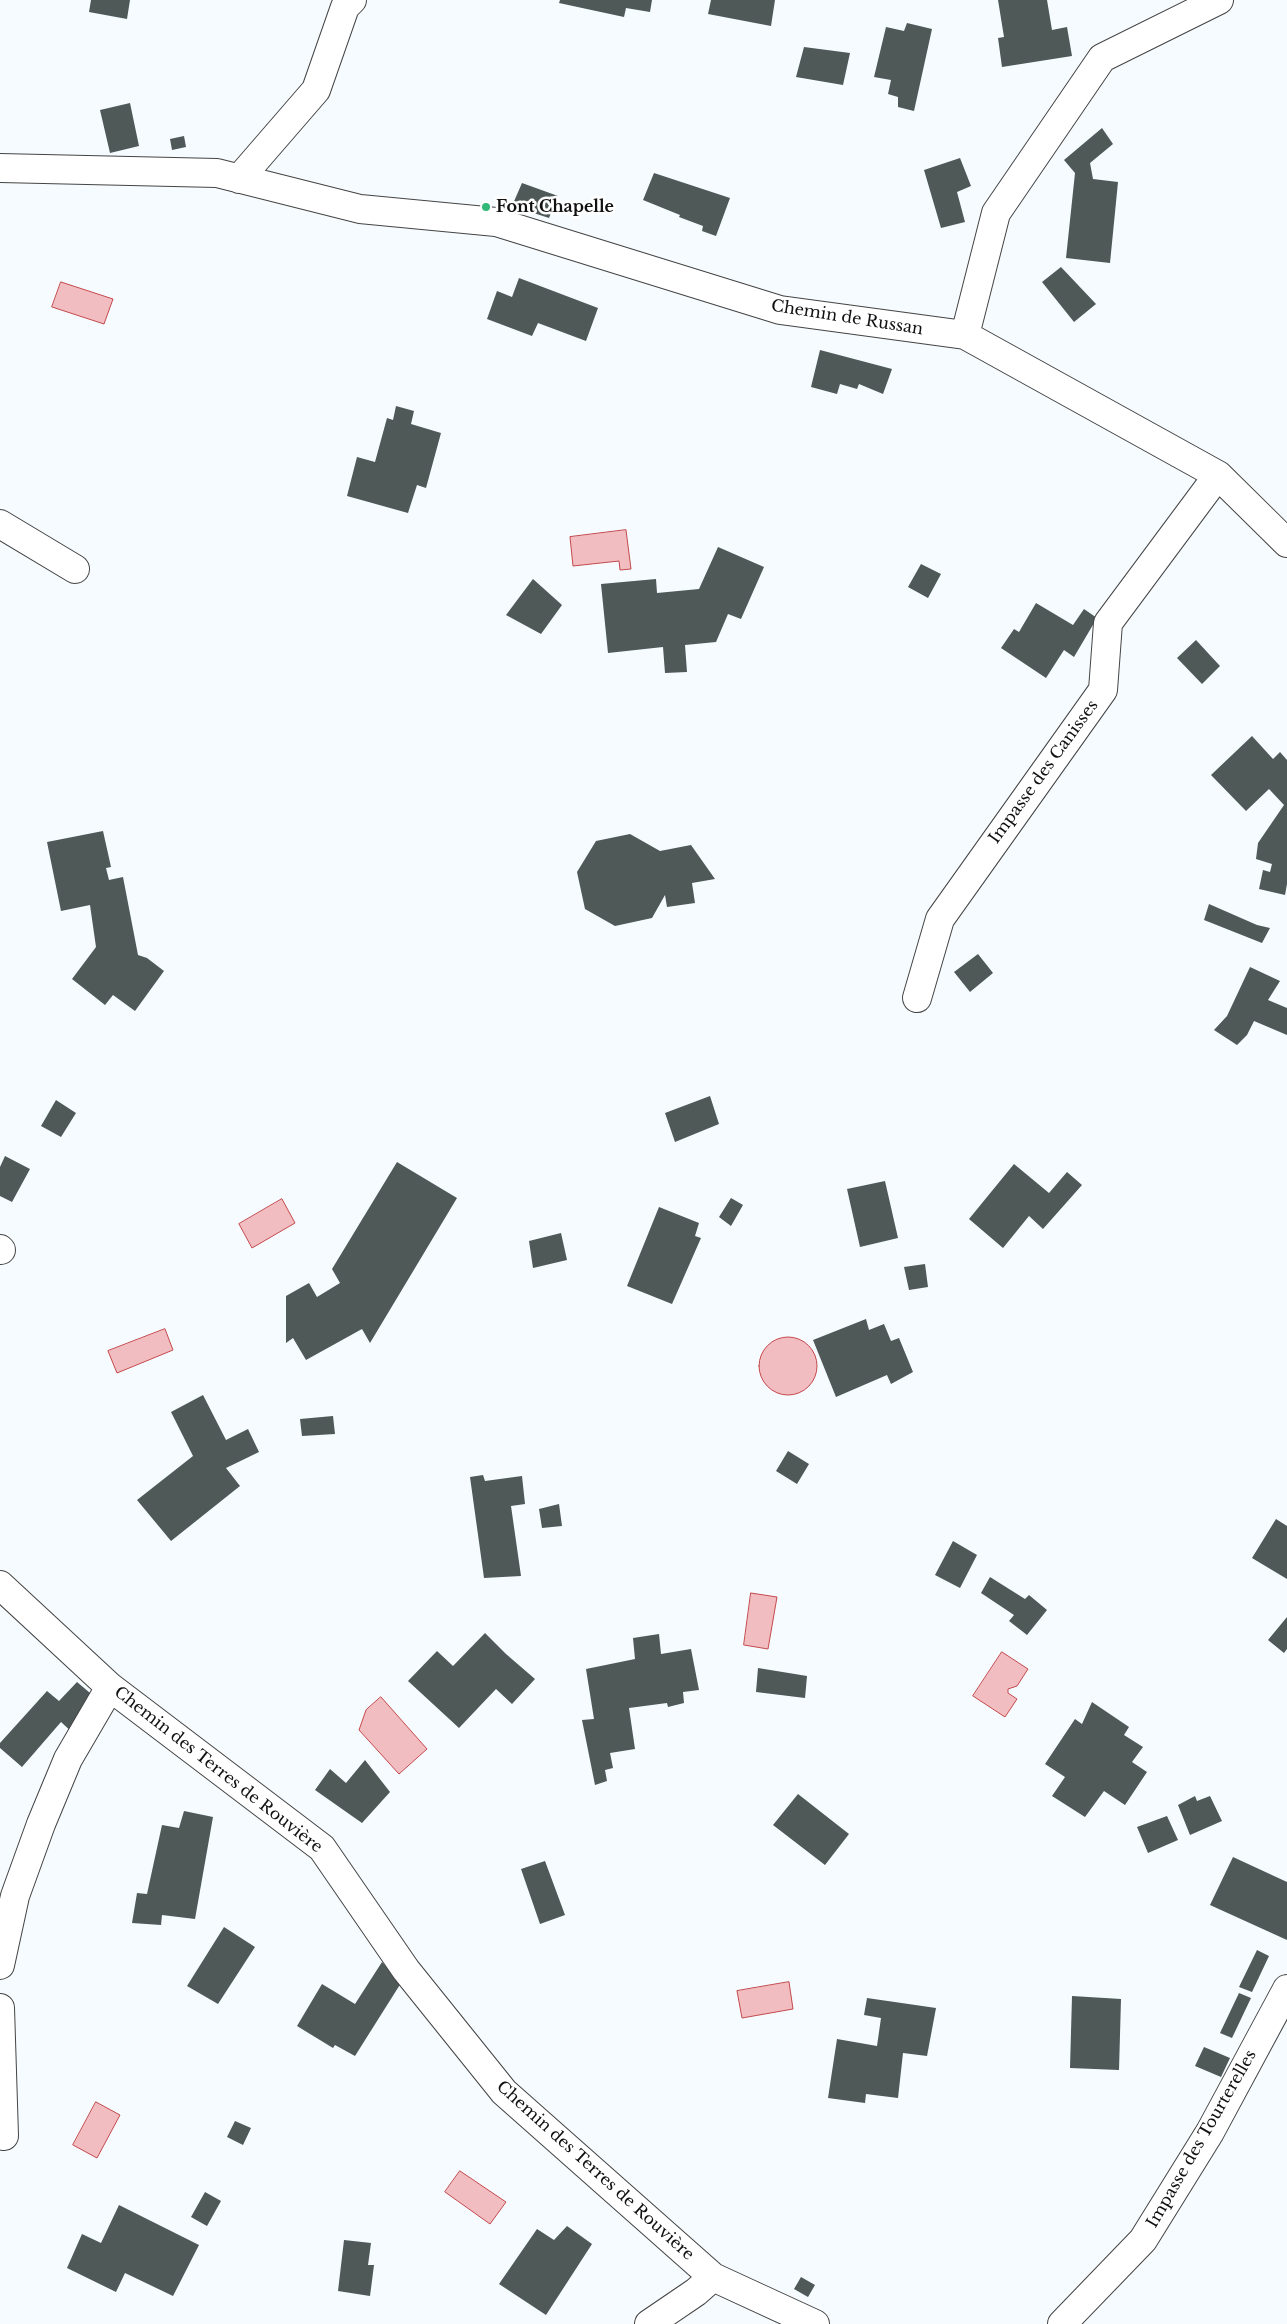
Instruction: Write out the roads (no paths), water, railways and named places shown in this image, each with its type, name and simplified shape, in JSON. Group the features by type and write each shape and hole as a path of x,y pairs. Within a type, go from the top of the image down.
{"street":[{"path":"239,179 316,90 345,7 352,0"},
{"path":"965,335 996,213 1102,58 1219,0"},
{"name":"Chemin de Russan","path":"0,168 218,173 360,209 496,222 780,310 965,335 1218,476 1287,543"},
{"name":"Impasse des Canisses","path":"917,998 940,918 1103,690 1108,623 1218,476"},
{"path":"0,524 75,568"},
{"name":"Chemin des Terres de Rouvière","path":"0,1585 110,1687 322,1848 406,1970 504,2092 713,2277 814,2324"},
{"path":"0,1965 15,1896 41,1824 68,1758 110,1687"},
{"name":"Impasse des Tourterelles","path":"1062,2324 1143,2240 1210,2132 1287,1989"},
{"path":"0,2008 4,2136"},
{"path":"648,2324 696,2292 713,2277"}],"place":[{"name":"Font Chapelle","path":"486,207"}]}
